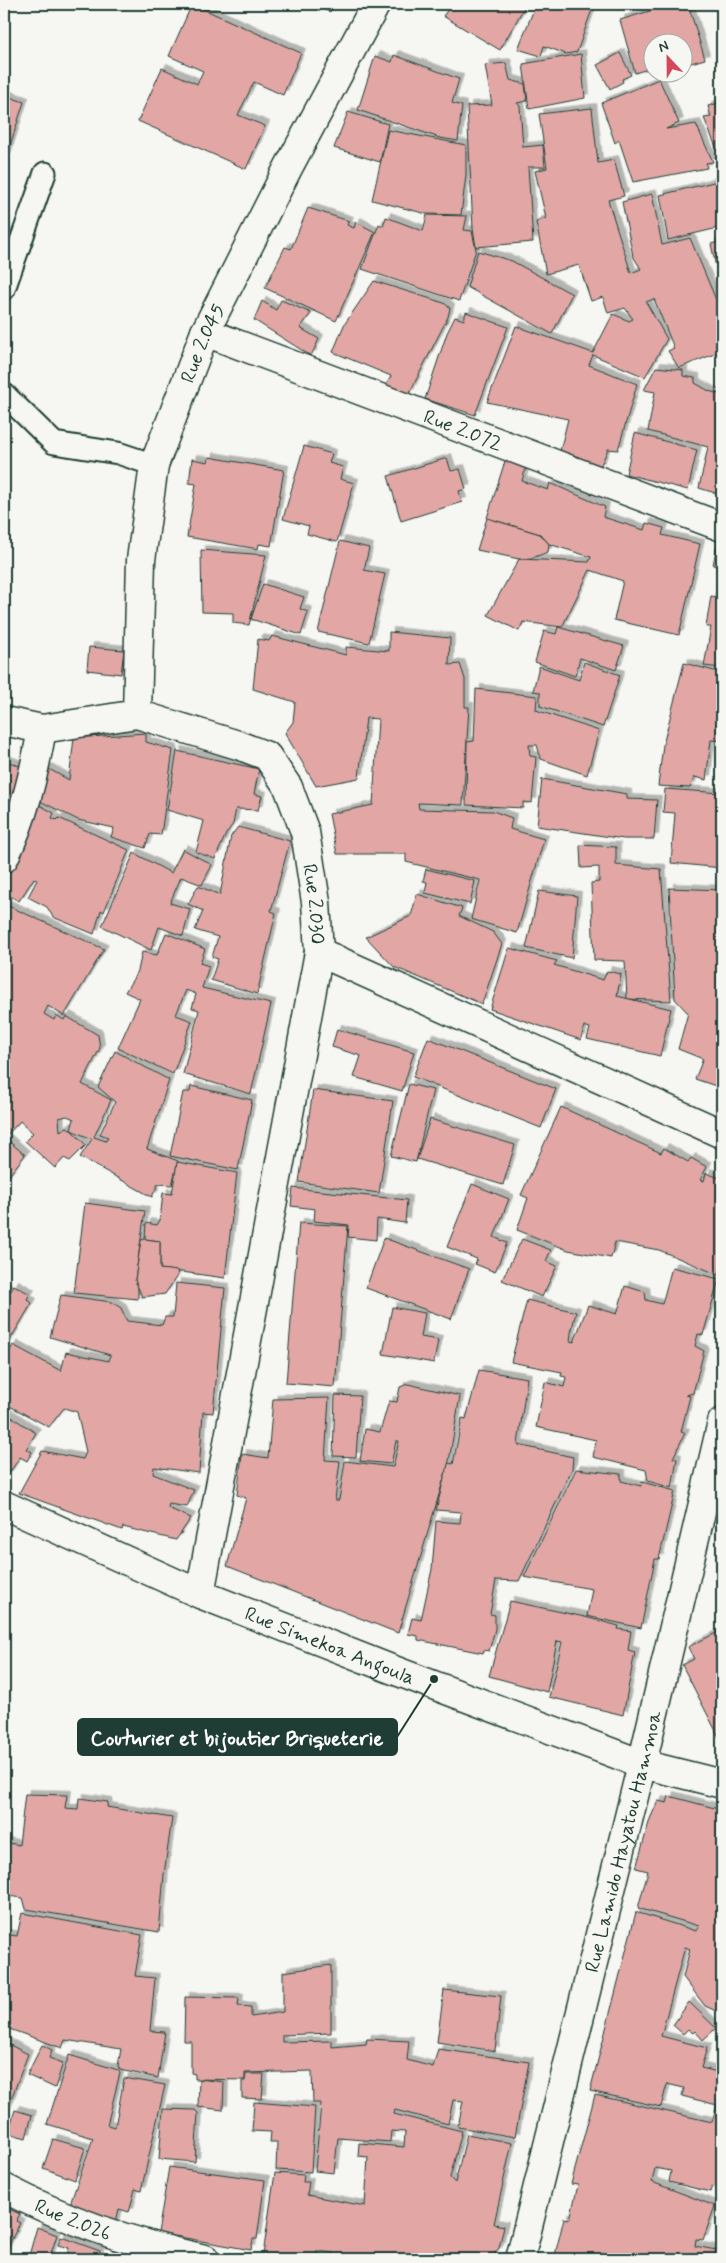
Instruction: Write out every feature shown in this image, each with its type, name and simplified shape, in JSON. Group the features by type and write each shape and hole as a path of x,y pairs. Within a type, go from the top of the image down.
{"street":[{"name":"Rue 2.045","path":"138,714 140,560 154,465 205,332 288,168 376,4"},
{"name":"Rue 2.072","path":"205,332 722,527"},
{"name":"Rue 2.030","path":"4,721 42,730 138,714 267,756 288,787 305,832 316,902 319,952 722,1134"},
{"path":"4,858 14,836 31,786 42,730"},
{"path":"200,1594 319,952"},
{"name":"Rue Lamido Hayatou Hammoa","path":"520,2259 642,1764 722,1422"},
{"name":"Rue Simekoa Angoula","path":"4,1505 200,1594 642,1764 722,1784"},
{"name":"Rue 2.026","path":"4,2188 37,2205 118,2236 205,2259"}],"lane":[{"path":"4,289 45,173"},
{"path":"4,394 54,443 118,453 154,465"}],"building":[{"path":"192,4 301,53 283,95 254,82 238,115 265,126 246,169 138,121 162,68 197,84 203,71 169,56"},
{"path":"308,4 334,4 330,12"},
{"path":"452,4 526,4 500,50 443,16"},
{"path":"536,4 594,4 577,52 566,54 544,46 541,56 518,49"},
{"path":"673,4 688,4 705,59 694,62 694,32 644,32 644,70 635,73 620,20"},
{"path":"620,53 631,75 622,79 623,82 610,89 597,65"},
{"path":"581,54 585,98 529,109 523,64"},
{"path":"394,55 459,79 452,103 462,106 458,141 440,138 358,110 375,56 392,62"},
{"path":"506,63 510,80 525,84 527,101 517,103 520,106 523,147 543,145 545,167 528,167 533,242 476,247 473,229 467,106 492,105 485,65"},
{"path":"652,82 660,82 679,123 666,129 696,124 713,162 706,163 707,168 633,182 619,140 615,143 601,103"},
{"path":"4,95 24,102 6,158 4,158"},
{"path":"722,102 722,162 704,118 711,117 708,106"},
{"path":"592,108 598,163 614,160 624,196 608,200 631,273 641,269 633,256 622,202 652,194 662,245 690,238 722,314 722,351 679,368 668,351 674,348 654,299 646,302 667,339 645,377 593,355 589,365 637,384 618,450 608,449 600,467 560,451 568,419 487,402 516,326 593,353 613,314 629,321 633,319 625,308 608,313 603,297 591,301 579,265 546,274 536,222 546,218 535,171 547,168 539,114"},
{"path":"348,112 388,124 380,162 334,148"},
{"path":"388,130 466,145 466,175 461,215 427,214 372,200"},
{"path":"722,180 722,227 668,240 660,195"},
{"path":"308,208 349,221 347,225 354,228 356,222 375,232 336,321 265,288 285,247 291,249"},
{"path":"427,215 467,216 464,230 472,231 476,250 459,301 362,269 379,224 383,226 386,217 423,231"},
{"path":"722,241 722,294 711,244"},
{"path":"478,251 512,261 572,294 552,334 467,287"},
{"path":"374,281 444,303 450,308 448,317 409,394 386,385 391,376 333,352 344,325"},
{"path":"281,300 311,313 300,328 319,339 311,356 254,320 262,301 276,310"},
{"path":"466,312 508,327 475,415 425,399 447,333 455,317 464,320"},
{"path":"656,367 683,370 683,376 695,378 695,383 709,391 722,395 722,495 699,488 708,447 648,431 655,392 644,390"},
{"path":"635,433 697,450 688,490 626,474"},
{"path":"304,446 332,454 329,463 343,467 340,479 354,483 337,542 307,534 309,526 283,519"},
{"path":"209,457 284,470 271,546 259,544 258,549 187,537 196,484 189,483 192,459 208,462"},
{"path":"447,458 451,471 460,469 466,489 459,491 462,502 401,521 388,476"},
{"path":"505,461 526,467 522,481 548,490 550,483 605,507 603,517 644,530 646,523 664,528 662,535 700,544 679,635 614,620 623,581 590,570 562,627 523,622 519,631 488,615 519,559 589,562 591,557 549,544 540,534 487,518"},
{"path":"487,518 540,534 549,544 548,552 532,558 519,559 477,550"},
{"path":"718,540 722,541 722,568 713,565"},
{"path":"340,541 369,548 364,570 385,574 369,643 318,632"},
{"path":"201,550 266,555 249,625 233,623 233,613 202,612"},
{"path":"263,584 304,597 300,609 308,612 301,635 251,619"},
{"path":"711,596 722,598 722,668 704,666 711,627 706,627"},
{"path":"558,627 624,646 616,670 580,658 575,676 535,662 544,631 556,634"},
{"path":"389,632 450,638 449,665 460,664 465,679 465,707 469,707 463,805 418,803 419,809 493,811 512,818 510,829 544,839 517,933 471,919 480,880 406,862 406,854 337,854 329,814 373,805 378,719 366,718 359,778 316,786 285,733 293,722 295,702 253,689 258,639 269,641 272,636 346,655 346,647 389,651"},
{"path":"89,647 124,650 121,674 87,670"},
{"path":"584,662 620,675 603,727 540,706 540,692 533,691 539,666 579,680"},
{"path":"684,663 722,673 722,741 711,740 706,780 695,777 690,788 658,786 663,745"},
{"path":"476,689 537,696 536,710 599,731 587,775 541,759 537,745 529,745 530,756 536,757 532,803 523,802 523,808 466,805 467,742 474,741"},
{"path":"146,733 146,742 173,750 161,835 150,834 145,848 111,837 114,828 78,820 32,797 47,768 69,780 74,738"},
{"path":"177,751 259,769 254,794 262,796 258,810 236,809 233,824 226,834 215,859 196,852 204,821 167,810"},
{"path":"4,760 30,770 4,824"},
{"path":"542,779 627,794 627,799 657,800 654,839 624,839 537,826"},
{"path":"665,789 722,793 722,868 671,863 675,813 663,812"},
{"path":"38,804 54,813 52,818 57,820 59,818 129,850 104,912 101,910 94,934 53,917 47,907 28,897 37,880 34,878 19,901 4,893 4,877"},
{"path":"238,827 290,841 271,911 276,913 257,994 211,980 218,959 212,957 218,937 195,930 203,911 188,904 198,886 220,895 231,836"},
{"path":"580,845 616,847 616,865 661,869 671,1001 627,999 625,961 594,960 591,883 599,882 599,867 581,868"},
{"path":"183,849 212,865 202,885 181,877 170,903 190,909 183,936 159,927 151,950 102,926 134,853 171,873"},
{"path":"426,869 475,881 470,904 425,893 427,882 423,881"},
{"path":"669,888 722,890 722,1088 695,1079 703,1059 678,1049 688,1013 675,999"},
{"path":"539,891 577,896 572,958 526,948"},
{"path":"417,894 462,908 459,916 493,932 502,944 482,1004 394,967 366,937 411,916"},
{"path":"4,904 104,949 64,1016 48,1006 44,1014 54,1020 56,1015 64,1020 66,1016 98,1035 100,1048 82,1084 111,1100 94,1137 106,1141 108,1137 100,1134 115,1102 98,1087 115,1051 169,1080 147,1149 178,1161 172,1185 158,1184 152,1197 80,1157 92,1139 71,1130 86,1145 70,1161 64,1158 55,1168 25,1141 33,1133 20,1121 6,1136 4,1134","holes":["67,1116 74,1119 71,1130 67,1127 60,1131 59,1118"]},
{"path":"166,933 205,949 200,963 209,966 202,988 271,1004 251,1094 183,1074 199,1010 192,1008 196,994 186,990 176,1015 192,1021 173,1074 118,1048 140,999 125,992 138,971 142,952 157,955"},
{"path":"509,948 557,961 554,965 603,980 607,971 621,974 617,996 671,1009 660,1056 587,1039 590,1028 584,1026 581,1040 490,1009"},
{"path":"337,1029 414,1052 402,1091 354,1077 361,1056 332,1047"},
{"path":"428,1038 556,1089 541,1128 413,1077"},
{"path":"409,1084 433,1090 416,1162 391,1156"},
{"path":"191,1086 252,1100 238,1170 170,1156 183,1092 190,1092"},
{"path":"313,1090 393,1101 379,1193 299,1182"},
{"path":"561,1107 661,1153 664,1148 688,1162 691,1158 707,1167 700,1180 704,1181 706,1173 722,1179 722,1260 719,1275 659,1250 615,1242 611,1258 568,1250 517,1230 528,1198 521,1195"},
{"path":"430,1119 515,1145 503,1185 417,1159"},
{"path":"4,1137 25,1155 4,1182"},
{"path":"177,1162 237,1173 225,1278 160,1269 160,1241 145,1239 146,1223 157,1225 160,1220 163,1193 172,1194"},
{"path":"472,1184 509,1199 494,1237 507,1243 495,1272 475,1264 477,1259 447,1247"},
{"path":"293,1188 407,1200 405,1223 377,1219 376,1240 348,1237 349,1225 314,1221 315,1209 291,1206"},
{"path":"85,1203 145,1211 135,1280 138,1286 138,1299 74,1293"},
{"path":"299,1223 348,1226 335,1387 286,1383"},
{"path":"384,1238 469,1269 451,1319 366,1288"},
{"path":"522,1239 551,1250 546,1261 557,1266 542,1297 502,1280"},
{"path":"141,1240 160,1241 160,1269 178,1271 177,1276 165,1294 142,1297 135,1280"},
{"path":"672,1267 719,1279 703,1335 698,1334 695,1346 704,1351 693,1393 686,1395 690,1396 681,1432 685,1433 673,1458 677,1459 672,1488 648,1481 646,1470 593,1457 596,1440 536,1427 545,1382 564,1387 566,1377 561,1376 562,1372 511,1362 527,1300 576,1312 570,1341 574,1342 588,1305 617,1314 625,1286 645,1292 646,1300 662,1304"},
{"path":"176,1283 225,1288 213,1413 203,1412 199,1473 154,1467 153,1474 194,1490 187,1507 169,1504 168,1508 191,1518 176,1540 123,1527 122,1530 19,1493 42,1451 83,1459 86,1452 77,1412 64,1408 49,1427 4,1403 4,1362 13,1345 61,1371 66,1352 109,1361 110,1355 50,1337 61,1295 112,1302 121,1308 127,1321 162,1325 165,1317 173,1317"},
{"path":"14,1285 30,1294 27,1299 32,1303 4,1350 4,1287 11,1291"},
{"path":"392,1307 425,1313 421,1337 438,1340 434,1363 383,1354"},
{"path":"479,1370 527,1378 518,1445 573,1457 572,1469 519,1581 496,1580 490,1614 495,1615 495,1629 489,1651 484,1650 483,1653 418,1640 418,1636 408,1634 412,1618 421,1620 432,1569 436,1521 460,1523 461,1512 436,1510 448,1463 453,1464 462,1418 466,1419"},
{"path":"408,1384 460,1396 449,1461 398,1633 227,1566 246,1498 237,1495 242,1454 268,1458 273,1399 329,1398 325,1460 340,1461 335,1500 339,1500 345,1461 393,1467 399,1441 396,1441 391,1464 360,1461 365,1429 380,1432 389,1401 397,1402 400,1387"},
{"path":"335,1395 360,1396 356,1457 333,1456"},
{"path":"4,1412 36,1433 26,1449 32,1452 27,1461 20,1457 8,1475 4,1472"},
{"path":"576,1469 621,1474 621,1481 641,1486 642,1482 675,1491 659,1559 655,1559 641,1628 587,1616 592,1589 524,1577"},
{"path":"510,1601 585,1617 619,1626 618,1629 631,1631 628,1650 635,1652 623,1715 549,1697 562,1642 557,1641 547,1692 489,1676"},
{"path":"722,1630 722,1735 719,1737 682,1665 694,1659 688,1647"},
{"path":"25,1794 67,1795 65,1808 78,1809 79,1798 108,1802 107,1807 172,1818 164,1874 159,1932 26,1909 23,1898 8,1896 4,1917 4,1842 19,1845"},
{"path":"669,1796 722,1810 722,2003 716,2011 705,2006 683,1977 690,1949 685,1947 661,2036 707,2048 701,2068 722,2073 722,2188 712,2186 710,2192 669,2182 671,2171 655,2168 652,2182 715,2206 703,2240 696,2239 695,2246 716,2250 713,2259 554,2259 564,2218 570,2219 578,2185 571,2184 595,2095 712,2122 717,2105 682,2096 684,2088 667,2084 661,2107 590,2091 636,1912 696,1931 699,1926 638,1908 648,1871 636,1868 650,1819 658,1801 667,1803"},
{"path":"22,1913 142,1935 135,1976 155,1978 150,2031 165,2032 158,2078 120,2070 118,2066 121,2049 65,2040 62,2048 4,2027 4,1934 17,1936"},
{"path":"331,1965 331,2033 282,2035 282,2042 332,2041 332,2047 366,2044 367,2039 409,2041 407,2060 433,2067 438,2049 529,2062 515,2137 458,2127 463,2101 453,2100 448,2124 395,2110 394,2114 462,2131 450,2178 455,2183 467,2134 512,2143 494,2224 504,2226 499,2248 490,2259 337,2259 332,2258 333,2253 317,2251 316,2259 283,2259 263,2255 275,2173 304,2175 303,2182 309,2182 307,2195 365,2206 368,2157 358,2156 359,2143 404,2147 405,2132 391,2131 390,2142 338,2138 334,2173 315,2171 321,2103 313,2103 312,2071 245,2073 245,2080 195,2079 195,2074 191,2073 191,2041 184,2041 185,1997 239,1998 238,2006 251,2007 251,2017 283,2012 283,1972"},
{"path":"444,1990 501,1996 495,2051 437,2042"},
{"path":"689,2002 716,2028 703,2040 695,2031 693,2033 688,2029 683,2034 673,2025"},
{"path":"4,2042 28,2054 4,2118"},
{"path":"42,2045 52,2050 49,2058 63,2063 55,2088 27,2075"},
{"path":"69,2055 118,2070 120,2073 107,2125 115,2127 124,2078 165,2085 141,2191 135,2189 129,2212 119,2209 115,2226 68,2210 93,2138 47,2124"},
{"path":"246,2074 264,2074 262,2099 242,2098 242,2081 245,2081"},
{"path":"199,2079 224,2082 223,2110 198,2107"},
{"path":"254,2102 315,2107 311,2172 276,2170 277,2142 270,2142 271,2132 252,2131"},
{"path":"163,2109 195,2110 198,2113 195,2162 159,2159"},
{"path":"15,2110 32,2115 26,2138 8,2133"},
{"path":"53,2139 85,2148 75,2180 43,2168"},
{"path":"169,2167 265,2180 257,2239 253,2239 251,2250 158,2233"},
{"path":"4,2207 20,2214 16,2221 20,2223 4,2254"},
{"path":"37,2227 57,2235 49,2259 28,2259"},
{"path":"61,2237 100,2251 98,2258 102,2259 66,2259 69,2248 58,2245"},
{"path":"114,2249 141,2259 108,2259"}],"place":[{"name":"Couturier et bijoutier Briqueterie","path":"434,1679"}]}
